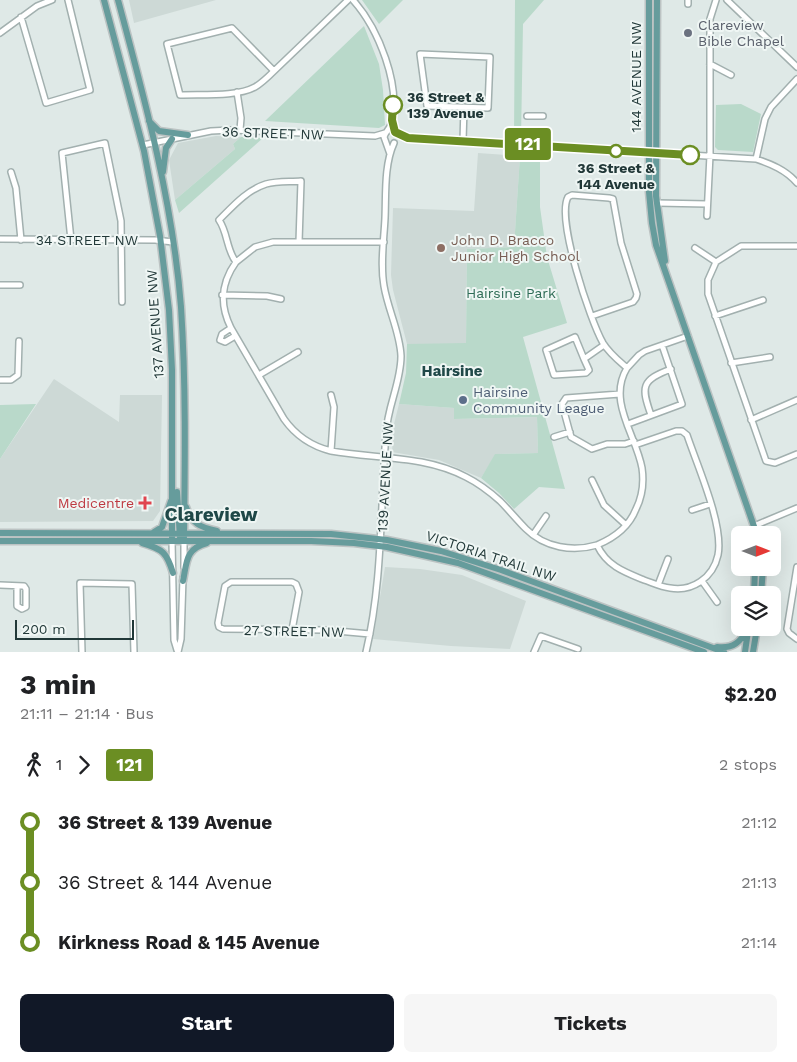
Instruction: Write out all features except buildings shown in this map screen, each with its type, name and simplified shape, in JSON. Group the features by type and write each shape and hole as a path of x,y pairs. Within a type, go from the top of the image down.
{"main road":[{"name":"137 AVENUE NW","path":"104,0 143,145 161,240 169,310 172,370 173,495 178,536"},
{"name":"137 AVENUE NW","path":"118,0 162,176 173,242 184,369 184,503 178,536"},
{"name":"144 AVENUE NW","path":"649,0 649,192 656,245 754,526"},
{"name":"144 AVENUE NW","path":"657,0 657,203 666,272"},
{"path":"147,118 159,131 188,135"},
{"path":"162,176 166,148 172,139"},
{"path":"173,448 178,536"},
{"path":"152,533 162,527 173,495"},
{"path":"184,503 196,525 230,533"},
{"name":"VICTORIA TRAIL NW","path":"0,533 152,533 215,541 381,543"},
{"name":"VICTORIA TRAIL NW","path":"0,541 134,541 230,533 332,534 381,543 458,563 706,649 724,652"},
{"path":"134,541 162,550 173,574"},
{"path":"183,581 190,552 198,546 215,541"},
{"path":"706,649 735,645 744,636"},
{"path":"745,652 747,636"},
{"path":"753,652 756,636"},
{"path":"756,636 758,652"}],"street":[{"path":"0,33 37,6 52,0"},
{"path":"21,17 46,103 90,90 68,0"},
{"path":"274,71 232,28 167,44 180,95 237,92 256,86 274,71 348,0"},
{"path":"353,0 370,22 383,49 392,91 392,120 398,138 395,143"},
{"path":"707,216 710,156 710,19 716,0"},
{"path":"727,0 797,67"},
{"path":"420,54 490,57 488,108 464,107 427,106 420,54"},
{"path":"710,64 731,75"},
{"path":"756,159 765,118 771,107 797,78"},
{"path":"237,92 241,118 240,130"},
{"path":"463,141 464,107"},
{"path":"527,116 543,116"},
{"path":"392,120 386,132 385,141 389,144 408,138"},
{"name":"36 STREET NW","path":"143,145 211,131 240,130 375,136 386,132"},
{"path":"386,132 391,130 408,138 756,159 772,164 784,171 797,183"},
{"name":"36 STREET NW","path":"375,136 385,141"},
{"name":"139 AVENUE NW","path":"385,141 390,155"},
{"path":"71,240 62,153 105,143 121,221 122,302"},
{"name":"139 AVENUE NW","path":"366,652 377,589 387,420 399,374 399,339 384,281 387,176 390,155 395,143"},
{"path":"11,172 16,188 21,240"},
{"path":"236,262 230,254 223,226 219,220 243,197 268,183 302,181 299,242"},
{"path":"592,316 633,302 636,298 636,292 621,243 613,199 568,197 565,206 571,246 592,316 604,345 627,368"},
{"path":"657,203 707,204"},
{"name":"34 STREET NW","path":"0,240 161,240 173,242"},
{"path":"384,242 273,242 249,251 236,262 226,278 222,295 224,310 235,336 284,420 293,431 310,443 331,451 428,463 465,476 500,501 533,535 562,548 580,548 597,545 613,537 626,525 638,506 643,486 642,468 620,394 622,378 627,368 642,353 688,336"},
{"path":"797,246 741,246 716,262 708,280 708,294 750,420 766,461 775,463 797,454"},
{"path":"695,248 716,262"},
{"path":"0,285 20,285"},
{"path":"222,295 267,296 280,299"},
{"path":"716,316 763,300"},
{"path":"231,328 222,334 220,340 226,341 235,336"},
{"path":"575,337 584,359 589,370 586,372 554,375 546,350 575,337"},
{"path":"0,380 11,380 17,376 19,341"},
{"path":"584,359 604,345"},
{"path":"628,424 682,404 662,345"},
{"path":"259,375 298,352"},
{"path":"731,363 770,357"},
{"path":"651,415 644,396 645,387 653,377 671,369"},
{"path":"597,545 605,557 617,568 658,585 682,589 702,581 714,566 719,547 717,524 687,435 682,431 634,443 607,444 592,449 574,440 562,404 563,400 566,398 620,394"},
{"path":"331,395 334,407 331,451"},
{"path":"750,420 797,400"},
{"path":"554,437 570,432"},
{"path":"592,480 604,505 626,525"},
{"path":"692,510 710,504"},
{"path":"754,526 797,508"},
{"path":"533,535 546,516"},
{"name":"137 AVENUE NW","path":"177,652 174,640 173,574 178,536"},
{"name":"137 AVENUE NW","path":"177,652 181,639 183,581 178,536"},
{"path":"658,585 668,559"},
{"path":"797,567 787,629 789,634 797,639"},
{"path":"702,581 717,602"},
{"name":"27 STREET NW","path":"292,630 299,592 298,585 292,582 230,582 225,586 218,620 219,627 225,630 292,630 332,630 370,634"},
{"path":"82,652 80,583 132,584 134,652"},
{"path":"0,585 17,586"},
{"path":"534,652 541,636 578,649"}],"shaded area":[{"path":"129,0 216,0 134,23"},
{"path":"216,136 241,137 233,144 235,149 175,200 169,160 178,143"},
{"name":"John D. Bracco Junior High School","path":"478,153 520,156 514,247 467,249 466,344 407,344 391,275 393,208 474,211"},
{"path":"54,379 119,422 120,395 162,395 160,511 153,521 0,522 0,459"},
{"path":"399,404 454,408 454,419 537,417 538,453 496,454 481,478 439,460 392,452 394,424"},
{"path":"385,567 420,569 462,575 526,601 510,649 373,639"}],"green space":[{"path":"362,0 403,0 379,24"},
{"path":"515,0 544,0 523,24 521,138 514,136"},
{"path":"364,26 379,64 385,125 379,128 265,121"},
{"path":"741,104 761,114 753,152 718,150 715,147 716,105"},
{"path":"241,137 263,138 179,213 175,200 235,149 233,144"},
{"name":"Hairsine Park","path":"520,156 540,158 540,207 547,257 567,323 523,337 565,489 539,487 514,509 481,478 495,454 538,453 537,417 454,419 454,408 399,404 406,373 407,344 466,343 467,249 514,247"},
{"path":"36,404 0,459 0,405"}],"bus line":[{"name":"121","path":"393,105 392,120 395,132 408,138 690,155"}],"place":[{"name":"Clareview Bible Chapel","path":"688,33"},
{"name":"36 Street & 139 Avenue","path":"393,105"},
{"name":"36 Street & 144 Avenue","path":"616,151"},
{"name":"John D. Bracco Junior High School","path":"441,248"},
{"name":"Hairsine Community League","path":"463,400"},
{"name":"Medicentre","path":"145,503"}],"district":[{"name":"Hairsine","path":"452,371"},
{"name":"Clareview","path":"211,514"}]}
